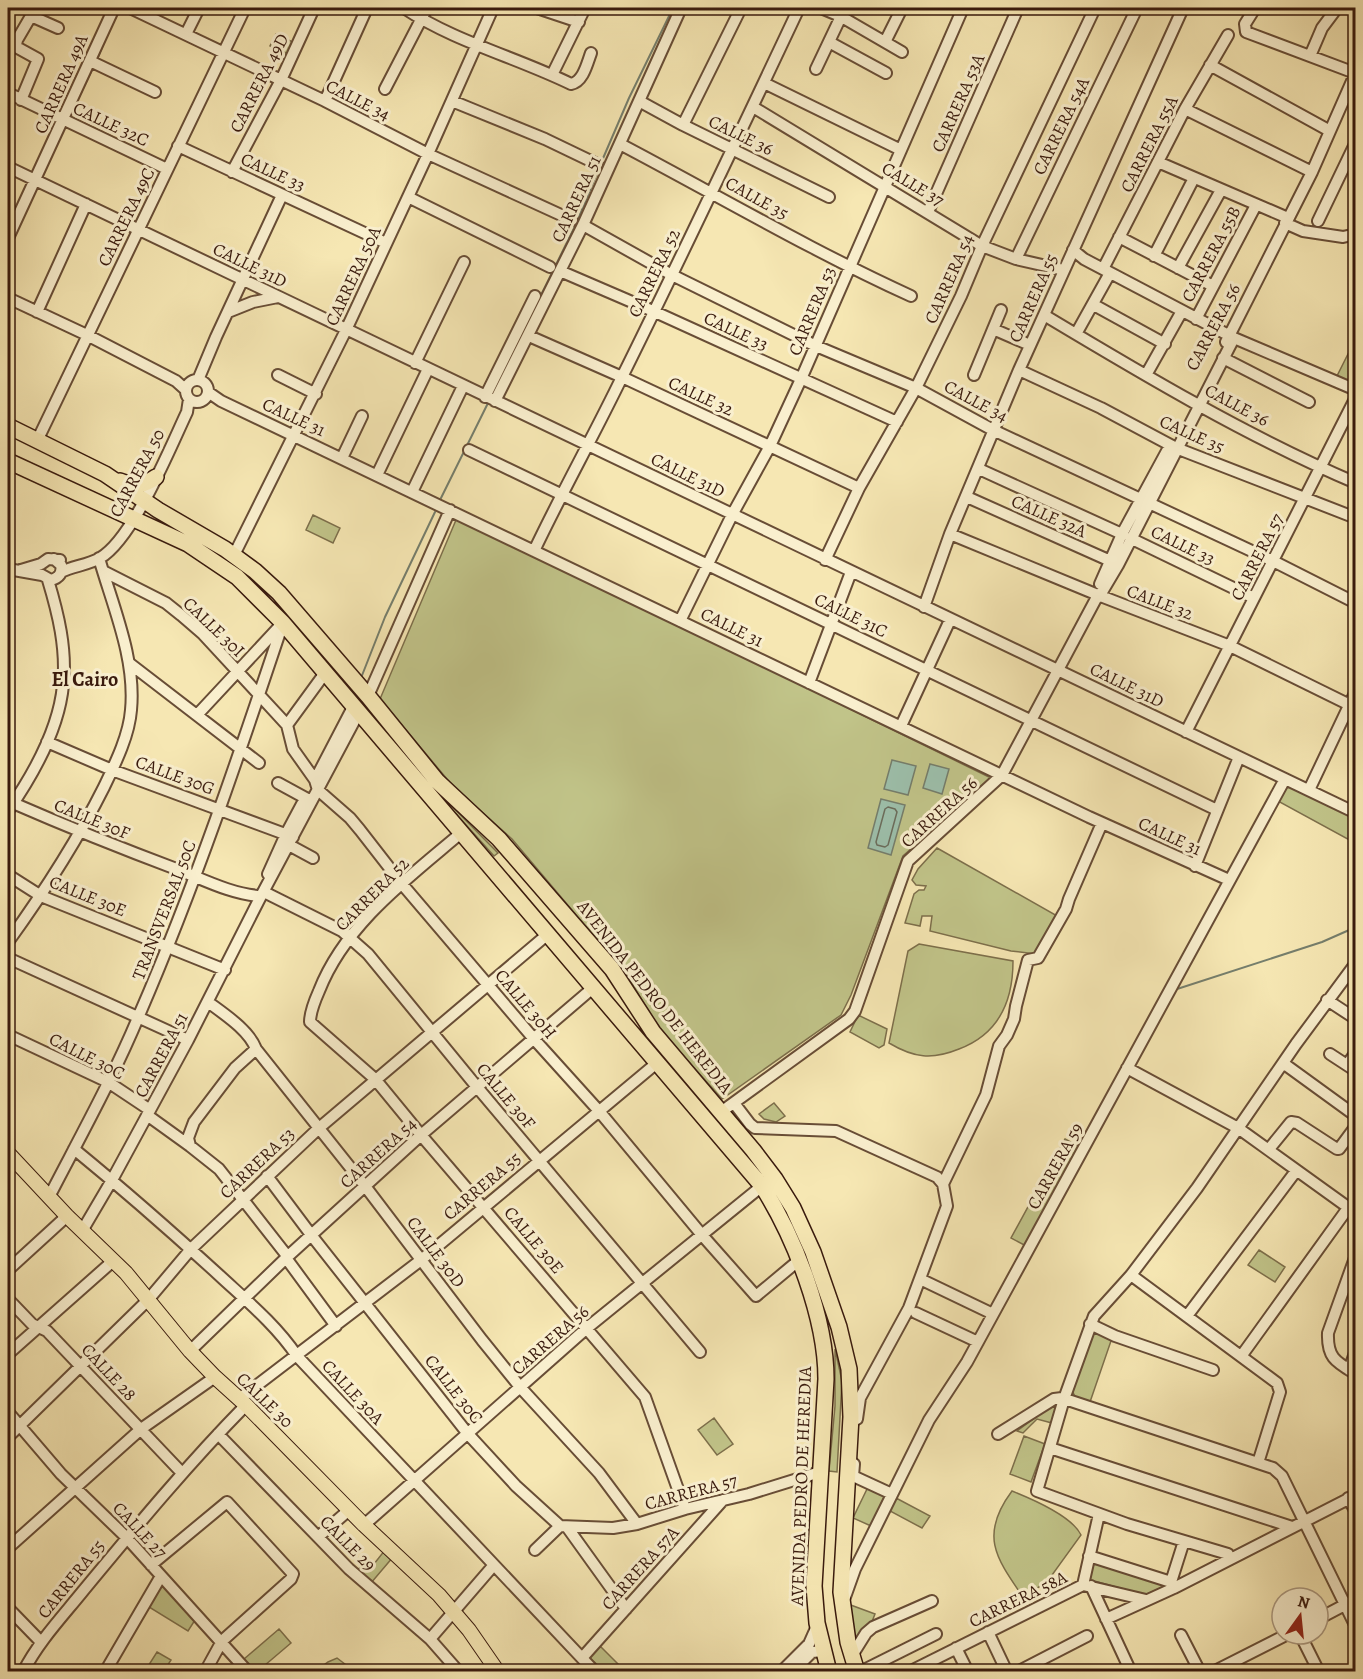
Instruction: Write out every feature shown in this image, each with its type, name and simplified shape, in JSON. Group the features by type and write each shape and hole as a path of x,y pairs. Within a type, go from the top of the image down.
{"highway":[{"name":"AVENIDA PEDRO DE HEREDIA","path":"8,426 105,474 144,501 234,555 279,593 368,696 437,781 499,838 612,969 653,1032 728,1108 793,1208 816,1262 849,1369 851,1401 848,1570 842,1606 855,1657"},
{"name":"AVENIDA PEDRO DE HEREDIA","path":"8,461 188,544 222,566 246,586 283,623 762,1186 798,1261 824,1347 826,1379 814,1568 817,1626 829,1671"},
{"path":"105,474 135,486 147,484 156,477"}],"main road":[{"name":"CALLE 30","path":"8,1153 130,1278 190,1351 215,1377 453,1610 498,1671"}],"street":[{"name":"CARRERA 49A","path":"8,238 114,8"},
{"name":"CALLE 34","path":"130,8 325,100 428,154 578,223 672,275 816,345 916,388 993,430 1273,561 1356,603"},
{"path":"186,34 199,8"},
{"name":"CARRERA 49C","path":"38,441 245,8"},
{"name":"CARRERA 49D","path":"232,172 281,80 314,8"},
{"path":"325,100 367,8"},
{"path":"404,8 422,20 476,45 571,84 580,80 591,53"},
{"path":"386,90 427,8"},
{"name":"CARRERA 50A","path":"234,555 346,330 493,8"},
{"path":"537,8 579,22"},
{"path":"552,75 585,8"},
{"name":"CARRERA 51","path":"490,399 529,336 555,269 620,144 681,8"},
{"path":"683,125 741,8"},
{"name":"CARRERA 52","path":"534,551 672,275 799,8"},
{"path":"821,8 843,12 902,52"},
{"path":"885,42 902,8"},
{"name":"CARRERA 53","path":"680,621 732,515 770,446 801,379 963,8"},
{"name":"CARRERA 53A","path":"928,212 1018,8"},
{"name":"CARRERA 54","path":"825,560 859,488 916,388 961,296 982,246 1095,8"},
{"name":"CARRERA 54A","path":"1016,259 1137,8"},
{"name":"CARRERA 55","path":"924,607 950,534 979,469 993,430 1183,8"},
{"path":"1255,8 1245,24 1244,30 1249,34 1355,72"},
{"path":"1310,56 1322,28 1337,8"},
{"path":"816,69 843,12"},
{"path":"21,100 38,59 18,48 17,40 31,16 58,28"},
{"name":"CARRERA 55A","path":"1076,334 1094,304 1119,237 1185,109 1228,35"},
{"path":"829,42 886,73"},
{"path":"90,61 155,92"},
{"path":"1210,65 1330,131"},
{"name":"CARRERA 56","path":"1196,402 1223,358 1286,220 1312,172 1355,72"},
{"path":"764,83 901,150"},
{"name":"CALLE 32C","path":"8,93 167,169"},
{"path":"452,101 545,139 597,164"},
{"name":"CALLE 36","path":"639,101 829,196"},
{"name":"CALLE 37","path":"753,107 982,246 1016,259 1064,270"},
{"path":"1185,109 1312,172"},
{"path":"1318,221 1356,142"},
{"name":"CALLE 35","path":"620,144 849,268 912,296"},
{"name":"CALLE 33","path":"178,146 386,243"},
{"path":"1158,162 1256,205 1303,231 1343,237 1355,232"},
{"name":"CALLE 31D","path":"8,167 1356,813"},
{"path":"1154,256 1194,178"},
{"path":"1178,268 1221,190"},
{"name":"CARRERA 50","path":"50,574 99,558 118,540 144,501 198,389 228,312 282,195"},
{"name":"CALLE 33","path":"408,197 555,269 653,310 897,422"},
{"path":"37,312 86,204"},
{"name":"CARRERA 55B","path":"1196,319 1256,205"},
{"path":"1119,237 1212,286"},
{"path":"1073,250 1084,259 1232,337 1356,390"},
{"path":"415,363 464,262"},
{"path":"490,399 535,296"},
{"path":"228,312 253,302 278,297"},
{"name":"CALLE 31","path":"8,298 176,381 198,389 295,435 1102,823 1229,880"},
{"path":"1094,304 1165,344"},
{"path":"974,375 1001,310"},
{"name":"CARRERA 55B","path":"1146,375 1182,312"},
{"name":"CALLE 36","path":"1044,315 1196,402 1320,468 1356,483"},
{"path":"993,329 1030,345"},
{"name":"CALLE 32","path":"529,336 859,488"},
{"name":"CARRERA 56","path":"728,1108 849,1019 860,1002 908,861 1002,775 1098,595 1096,591 1114,563 1173,446 1232,337"},
{"path":"1223,358 1309,402"},
{"path":"377,475 428,369"},
{"name":"CALLE 35","path":"1019,370 1101,408 1173,446 1356,518"},
{"path":"278,375 316,393"},
{"path":"412,492 463,386"},
{"name":"CARRERA 57","path":"1186,732 1356,397"},
{"path":"342,458 362,416"},
{"name":"CALLE 31C","path":"470,450 1217,810"},
{"name":"CALLE 33","path":"979,469 1127,536 1254,598"},
{"name":"CALLE 32A","path":"967,497 1114,563"},
{"path":"368,696 450,510"},
{"name":"CALLE 32","path":"950,534 1230,646 1352,706"},
{"path":"8,942 41,896 81,833 112,770 127,730 131,710 129,663 99,558"},
{"name":"CARRERA 50","path":"50,574 60,564 54,559 81,564"},
{"path":"10,807 47,742 63,686 63,655 50,574 13,569"},
{"name":"CALLE 30I","path":"103,571 166,603 203,634 287,725"},
{"path":"809,683 850,572"},
{"path":"900,726 950,620"},
{"path":"197,715 283,623"},
{"name":"TRANSVERSAL 50C","path":"49,1197 108,1082 169,946 241,749 283,623"},
{"path":"129,663 259,763"},
{"path":"287,725 325,674"},
{"path":"1309,790 1352,706 1356,691"},
{"name":"CARRERA 51","path":"82,1231 149,1113 225,970 308,799 356,710"},
{"name":"CALLE 30H","path":"287,725 293,749 317,785 350,818 402,884 756,1296 798,1261"},
{"name":"CALLE 30G","path":"47,742 112,770 220,808 290,839 313,858"},
{"path":"1195,866 1239,757"},
{"name":"CARRERA 59","path":"848,1570 892,1494 929,1420 968,1362 1285,779"},
{"path":"278,783 308,799"},
{"name":"CALLE 30F","path":"10,807 245,894 263,894 348,935 368,954 700,1352"},
{"path":"943,1184 986,1095 999,1046 1014,1019 1028,960 1038,958 1066,909 1102,823"},
{"name":"CARRERA 52","path":"310,1022 316,997 329,967 348,935 461,833"},
{"name":"CALLE 30E","path":"8,875 41,896 225,970"},
{"name":"CARRERA 53","path":"8,1437 15,1425 148,1300 191,1249 243,1198 375,1079 489,986 548,934"},
{"path":"8,958 188,1040"},
{"path":"1230,1559 1228,1554 1099,1514 1037,1491 1090,1324 1100,1308 1131,1275 1197,1188 1327,1000 1356,963"},
{"name":"CARRERA 54","path":"190,1351 244,1298 421,1135 594,987"},
{"path":"1327,1000 1356,1019"},
{"name":"CALLE 30D","path":"208,1002 238,1027 255,1047 520,1387 599,1473 637,1524"},
{"name":"CALLE 30E","path":"310,1022 375,1079 645,1397 686,1509"},
{"name":"CALLE 30C","path":"8,1035 108,1082 219,1169 243,1198 336,1326"},
{"path":"186,1142 194,1122 235,1068 255,1047"},
{"path":"1330,1054 1351,1068 1356,1052"},
{"name":"CARRERA 55","path":"23,1671 41,1642 126,1537 218,1434 243,1402 297,1356 421,1260 658,1062"},
{"path":"1283,1063 1356,1116"},
{"path":"1127,1068 1238,1128 1354,1212 1242,1355"},
{"path":"728,1108 755,1128 836,1131 937,1177 943,1184 947,1206 909,1308 858,1407 853,1476 892,1494"},
{"path":"1269,1149 1291,1122 1297,1123 1337,1149 1356,1126"},
{"name":"CALLE 30A","path":"74,1149 191,1249 244,1298 493,1566 595,1671"},
{"path":"1187,1316 1296,1171"},
{"name":"CALLE 30C","path":"267,1176 468,1434 516,1486 564,1526 626,1609"},
{"name":"CARRERA 56","path":"364,1525 587,1328 762,1186"},
{"path":"8,1270 67,1216"},
{"path":"1356,1255 1328,1333 1327,1347 1333,1359 1352,1372 1356,1350"},
{"path":"8,1354 113,1261"},
{"path":"1131,1275 1277,1383 1280,1392 1258,1463"},
{"path":"920,1279 993,1314"},
{"name":"CALLE 28","path":"8,1299 32,1324 47,1331 182,1473"},
{"path":"916,1313 978,1342"},
{"path":"1090,1324 1115,1336 1213,1370"},
{"path":"8,1548 141,1429 215,1377"},
{"path":"998,1434 1054,1399 1065,1399 1273,1468 1282,1476 1356,1628"},
{"name":"CALLE 27","path":"8,1412 15,1425 75,1489 126,1537 248,1671"},
{"name":"CALLE 29","path":"218,1434 318,1537 373,1591 430,1639 459,1671"},
{"path":"1050,1448 1292,1527"},
{"name":"CARRERA 57","path":"564,1526 617,1528 637,1524 820,1472"},
{"path":"1106,1619 1352,1496 1356,1512"},
{"name":"CARRERA 57A","path":"582,1658 723,1500"},
{"path":"151,1565 224,1503 228,1503 293,1574 291,1580 222,1641 205,1671"},
{"path":"318,1537 349,1510"},
{"path":"1099,1514 1089,1556 1087,1586 1131,1671"},
{"path":"535,1550 564,1526"},
{"path":"1173,1585 1184,1541"},
{"path":"1089,1556 1173,1585"},
{"path":"430,1639 493,1566"},
{"path":"105,1671 161,1576"},
{"name":"CARRERA 58A","path":"911,1671 1087,1586 1146,1600"},
{"path":"1330,1613 1356,1599"},
{"path":"855,1657 873,1627 932,1601"},
{"path":"8,1608 41,1642"},
{"path":"782,1671 809,1644 817,1626"},
{"path":"988,1632 1007,1671"},
{"path":"855,1657 936,1634"},
{"path":"1181,1635 1200,1671"},
{"path":"1017,1671 1086,1636"},
{"path":"1213,1671 1270,1643"},
{"path":"1306,1646 1319,1671"},
{"path":"956,1648 968,1671"},
{"path":"792,1671 812,1652 823,1651"}],"green space":[{"path":"276,34 295,43 290,55 270,46"},
{"path":"1352,346 1355,348 1355,387 1336,378"},
{"path":"313,515 340,528 333,543 306,530"},
{"path":"460,518 991,778 903,856 851,995 841,1015 722,1099 661,1031 626,974 512,839 452,785 380,699 456,520"},
{"path":"423,777 498,853 494,856"},
{"path":"1285,783 1355,816 1355,843 1276,800"},
{"path":"937,848 1059,917 1036,954 1011,951 930,931 932,916 922,916 920,926 905,923 914,894 919,890 924,890 926,886 916,885 912,880 918,869"},
{"path":"919,944 1013,961 1010,990 1001,1015 984,1035 973,1043 949,1053 923,1056 907,1052 889,1043 908,951"},
{"path":"858,1015 887,1029 884,1045 879,1048 850,1032"},
{"path":"774,1103 785,1116 776,1122 764,1119 759,1114"},
{"path":"1065,1139 1080,1147 1026,1246 1011,1238"},
{"path":"1259,1250 1285,1267 1275,1282 1248,1265"},
{"path":"1092,1330 1112,1338 1090,1402 1075,1397 1072,1390"},
{"path":"835,1349 842,1381 837,1472 829,1471 835,1406"},
{"path":"1055,1403 1058,1404 1052,1423 1037,1419 1023,1433 1017,1431"},
{"path":"714,1418 733,1444 717,1455 698,1430"},
{"path":"1024,1436 1045,1444 1031,1482 1010,1474"},
{"path":"868,1487 885,1495 871,1526 853,1518"},
{"path":"1012,1491 1060,1515 1069,1521 1081,1535 1047,1582 1023,1597 1005,1570 995,1546 996,1521"},
{"path":"896,1498 930,1516 922,1528 890,1511"},
{"path":"385,1550 393,1557 371,1583 357,1571 368,1559 374,1564"},
{"path":"1092,1559 1170,1584 1145,1595 1087,1579"},
{"path":"162,1583 195,1620 188,1631 149,1607"},
{"path":"848,1604 875,1614 871,1624 858,1639 851,1639"},
{"path":"279,1629 291,1643 258,1671 255,1671 244,1659"},
{"path":"600,1646 619,1665 613,1671 604,1671 589,1657"},
{"path":"157,1652 171,1660 164,1671 145,1671"},
{"path":"337,1658 354,1671 316,1671 328,1662"}],"water":[{"path":"892,760 916,766 908,795 884,789"},
{"path":"930,764 949,769 942,794 923,788"},
{"path":"881,799 905,805 891,855 868,848"}],"waterway":[{"path":"601,163 629,98 673,8"},
{"path":"97,60 107,35"},
{"path":"75,105 92,70"},
{"path":"514,350 576,224 599,168"},
{"path":"42,177 45,169"},
{"path":"441,498 489,401"},
{"path":"361,678 385,617 435,512"},
{"path":"1174,990 1322,942 1356,927"}],"district":[{"name":"El Cairo","path":"85,679"}]}
